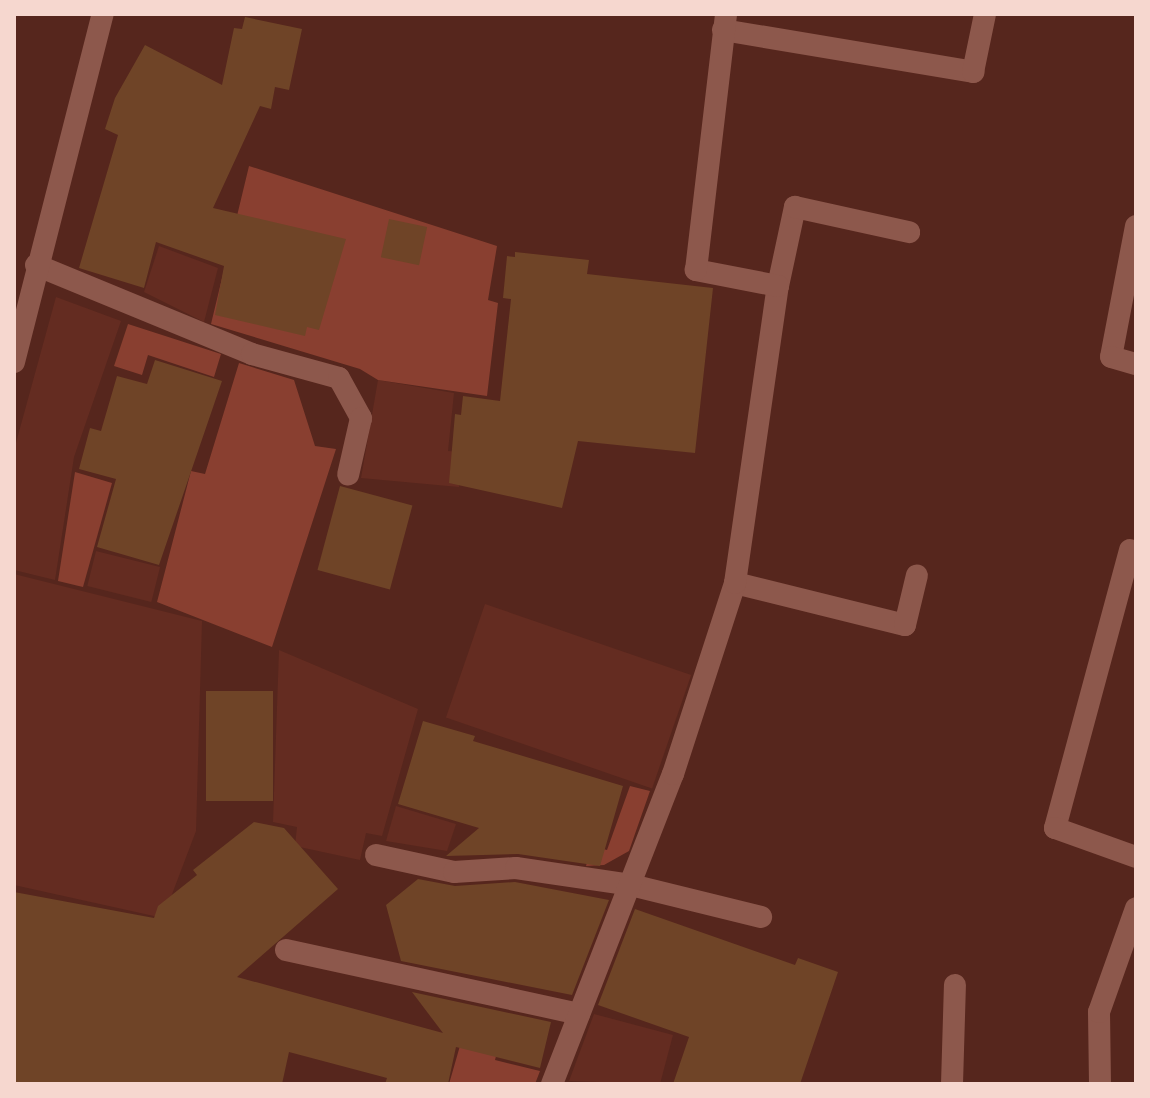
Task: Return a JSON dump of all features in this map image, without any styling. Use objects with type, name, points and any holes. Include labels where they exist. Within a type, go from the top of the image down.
[{"type":"street","points":[[14,362],[36,265],[103,14]]},
{"type":"street","points":[[778,286],[696,270],[725,22],[973,72],[985,14]]},
{"type":"street","points":[[552,1084],[631,885],[735,583],[778,286],[795,207],[909,232]]},
{"type":"street","points":[[1136,226],[1111,357],[1136,364]]},
{"type":"street","points":[[36,265],[252,354],[339,378],[361,418],[348,475]]},
{"type":"street","points":[[1130,550],[1055,828],[1136,857]]},
{"type":"street","points":[[735,583],[905,625],[917,575]]},
{"type":"street","points":[[376,855],[454,872],[516,868],[631,885],[761,917]]},
{"type":"street","points":[[1100,1084],[1099,1012],[1136,908]]},
{"type":"street","points":[[286,950],[579,1014]]},
{"type":"street","points":[[952,1084],[955,985]]},
{"type":"shaded area","points":[[249,166],[497,246],[488,300],[498,303],[487,396],[378,380],[360,369],[211,324]]},
{"type":"shaded area","points":[[159,246],[218,268],[204,322],[144,292]]},
{"type":"shaded area","points":[[56,297],[121,321],[74,457],[55,580],[14,570],[14,450]]},
{"type":"shaded area","points":[[128,324],[221,354],[214,377],[148,355],[142,375],[114,366]]},
{"type":"shaded area","points":[[239,363],[294,380],[315,446],[336,449],[272,647],[157,602],[191,471],[205,474]]},
{"type":"shaded area","points":[[378,380],[454,393],[448,451],[462,452],[459,487],[361,478]]},
{"type":"shaded area","points":[[75,472],[112,483],[83,587],[58,581]]},
{"type":"shaded area","points":[[96,551],[160,567],[151,602],[87,586]]},
{"type":"shaded area","points":[[14,574],[202,621],[196,831],[163,918],[14,885]]},
{"type":"shaded area","points":[[485,604],[691,675],[652,788],[446,717]]},
{"type":"shaded area","points":[[279,650],[418,709],[382,836],[366,833],[360,860],[295,846],[297,827],[273,822]]},
{"type":"shaded area","points":[[630,786],[650,791],[629,851],[604,865],[586,866],[592,846],[607,850]]},
{"type":"shaded area","points":[[396,806],[456,824],[447,851],[386,841]]},
{"type":"shaded area","points":[[470,1011],[506,1018],[495,1060],[540,1071],[535,1084],[449,1084]]},
{"type":"shaded area","points":[[594,1014],[673,1035],[660,1084],[569,1081]]},
{"type":"building","points":[[245,17],[302,29],[289,90],[275,87],[271,109],[260,106],[213,208],[346,239],[319,330],[307,327],[305,336],[215,315],[224,266],[156,242],[144,288],[79,268],[118,135],[105,129],[115,98],[145,45],[222,85],[234,28],[242,29]]},
{"type":"building","points":[[389,219],[427,227],[419,265],[381,257]]},
{"type":"building","points":[[515,252],[589,260],[587,274],[713,288],[695,453],[578,441],[562,508],[449,483],[455,414],[461,415],[463,396],[500,401],[511,299],[503,298],[507,256],[515,257]]},
{"type":"building","points":[[155,360],[222,381],[159,565],[97,547],[116,479],[79,469],[90,428],[101,431],[117,376],[147,384]]},
{"type":"building","points":[[340,486],[412,505],[390,589],[317,570]]},
{"type":"building","points":[[206,691],[273,691],[273,801],[206,801]]},
{"type":"building","points":[[423,721],[475,736],[473,741],[623,786],[600,866],[518,854],[446,856],[479,828],[398,804]]},
{"type":"building","points":[[254,822],[284,828],[338,889],[237,977],[443,1033],[412,992],[551,1022],[540,1068],[456,1047],[448,1084],[385,1084],[387,1078],[289,1052],[282,1084],[14,1084],[14,892],[154,918],[158,906],[197,875],[193,870]]},
{"type":"building","points":[[418,879],[455,886],[515,882],[609,900],[572,995],[401,961],[386,905]]},
{"type":"building","points":[[635,909],[795,965],[798,958],[838,972],[800,1084],[673,1084],[689,1037],[598,1005]]}]
